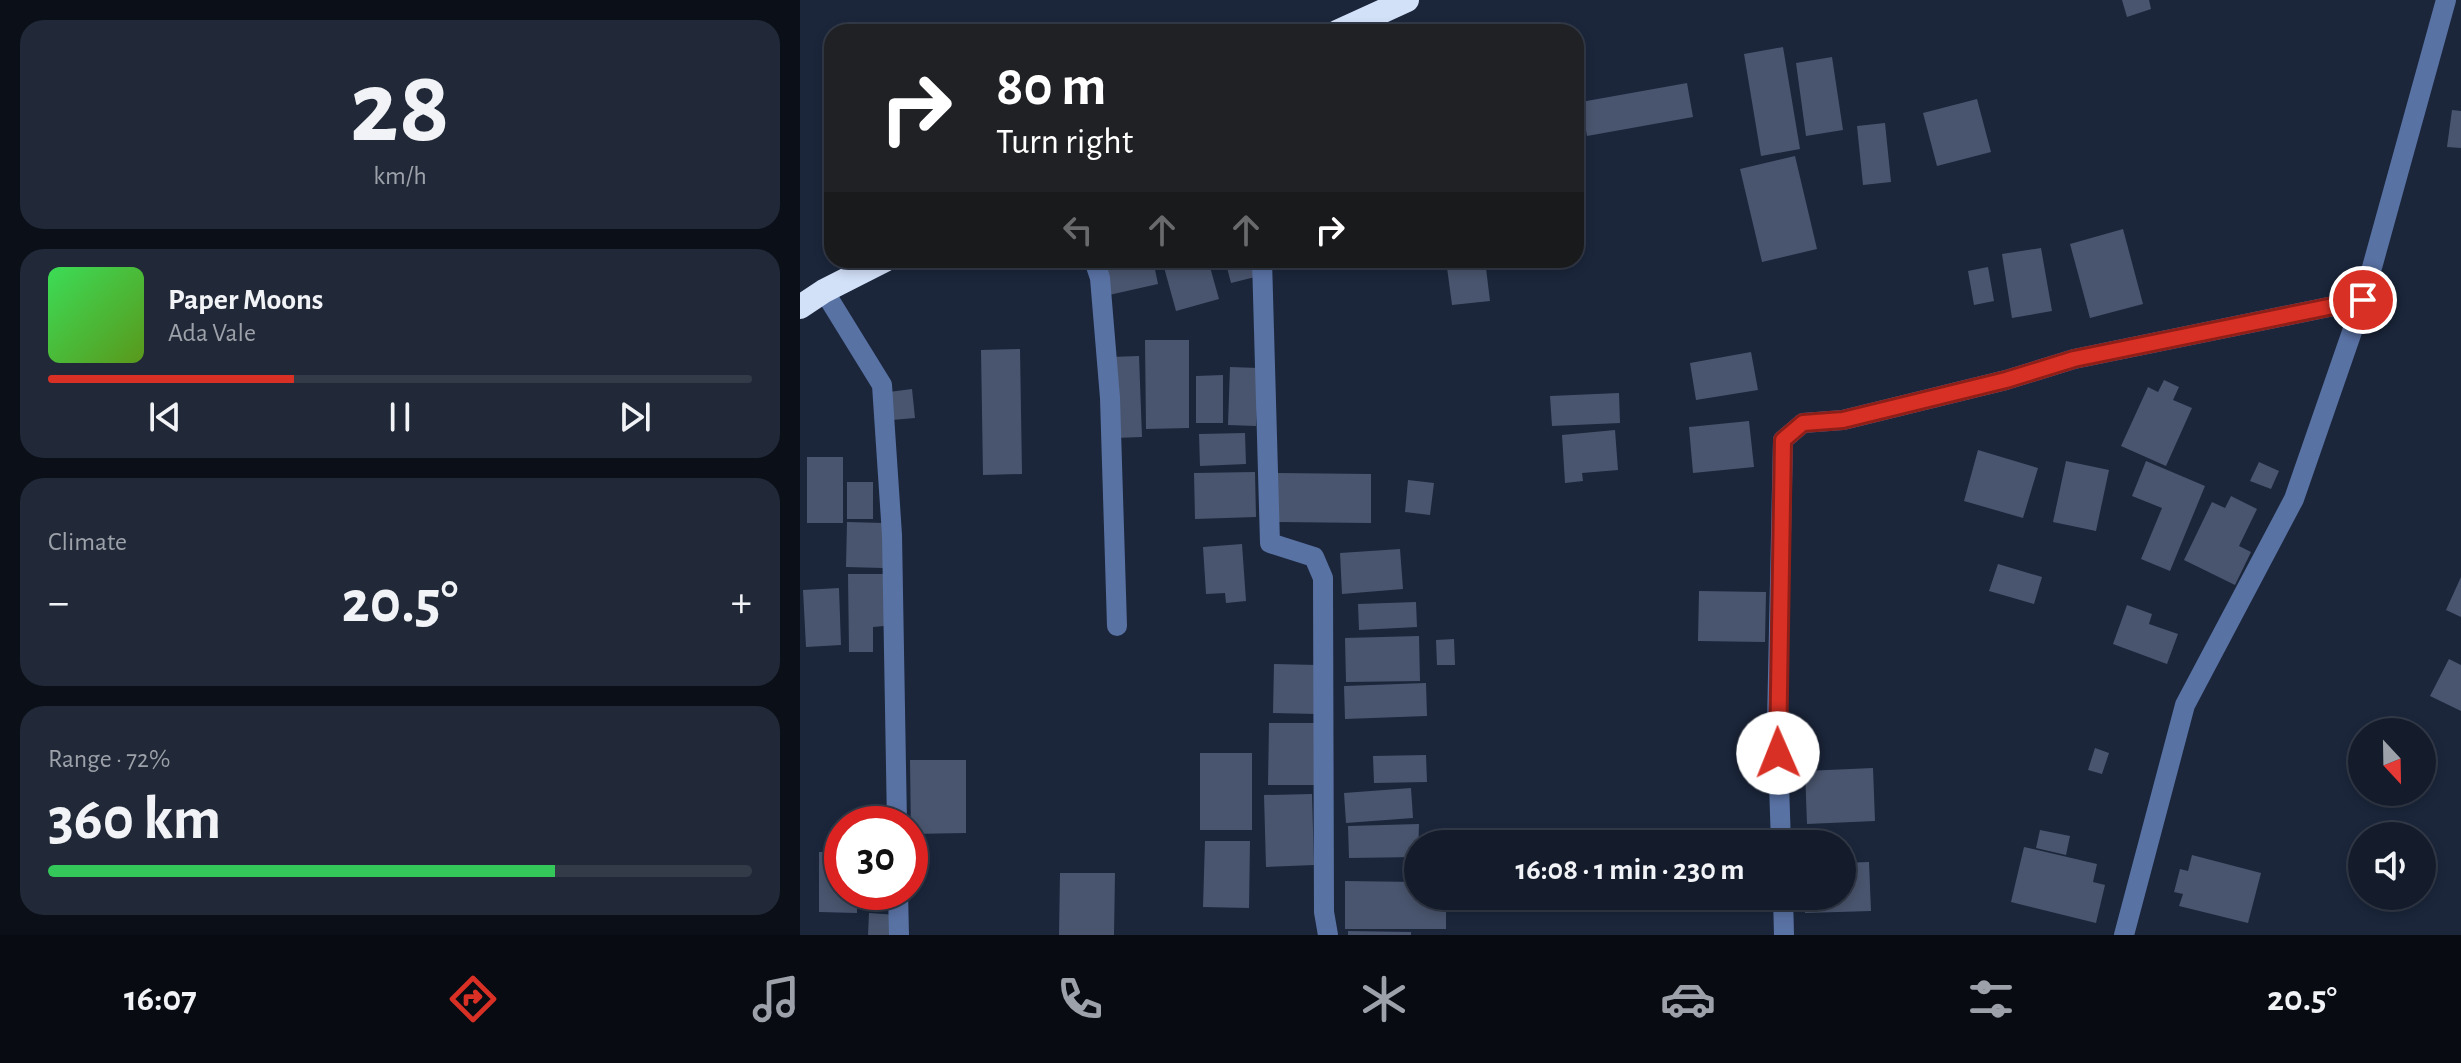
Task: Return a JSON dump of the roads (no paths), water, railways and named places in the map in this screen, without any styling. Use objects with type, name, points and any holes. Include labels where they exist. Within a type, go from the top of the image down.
[{"type":"highway","points":[[1354,24],[1407,0]]},
{"type":"highway","points":[[800,307],[869,268]]},
{"type":"street","points":[[2124,935],[2185,705],[2294,499],[2363,300],[2446,0]]},
{"type":"street","points":[[1097,268],[1110,398],[1117,626]]},
{"type":"street","points":[[1262,268],[1270,543],[1314,557],[1323,578],[1324,912],[1328,935]]},
{"type":"street","points":[[824,291],[882,385],[892,535],[897,806]]},
{"type":"street","points":[[1781,830],[1777,723],[1783,440],[1803,423],[1843,420],[2006,380],[2074,359],[2363,300]]},
{"type":"street","points":[[898,910],[899,935]]},
{"type":"street","points":[[1783,910],[1784,935]]}]
